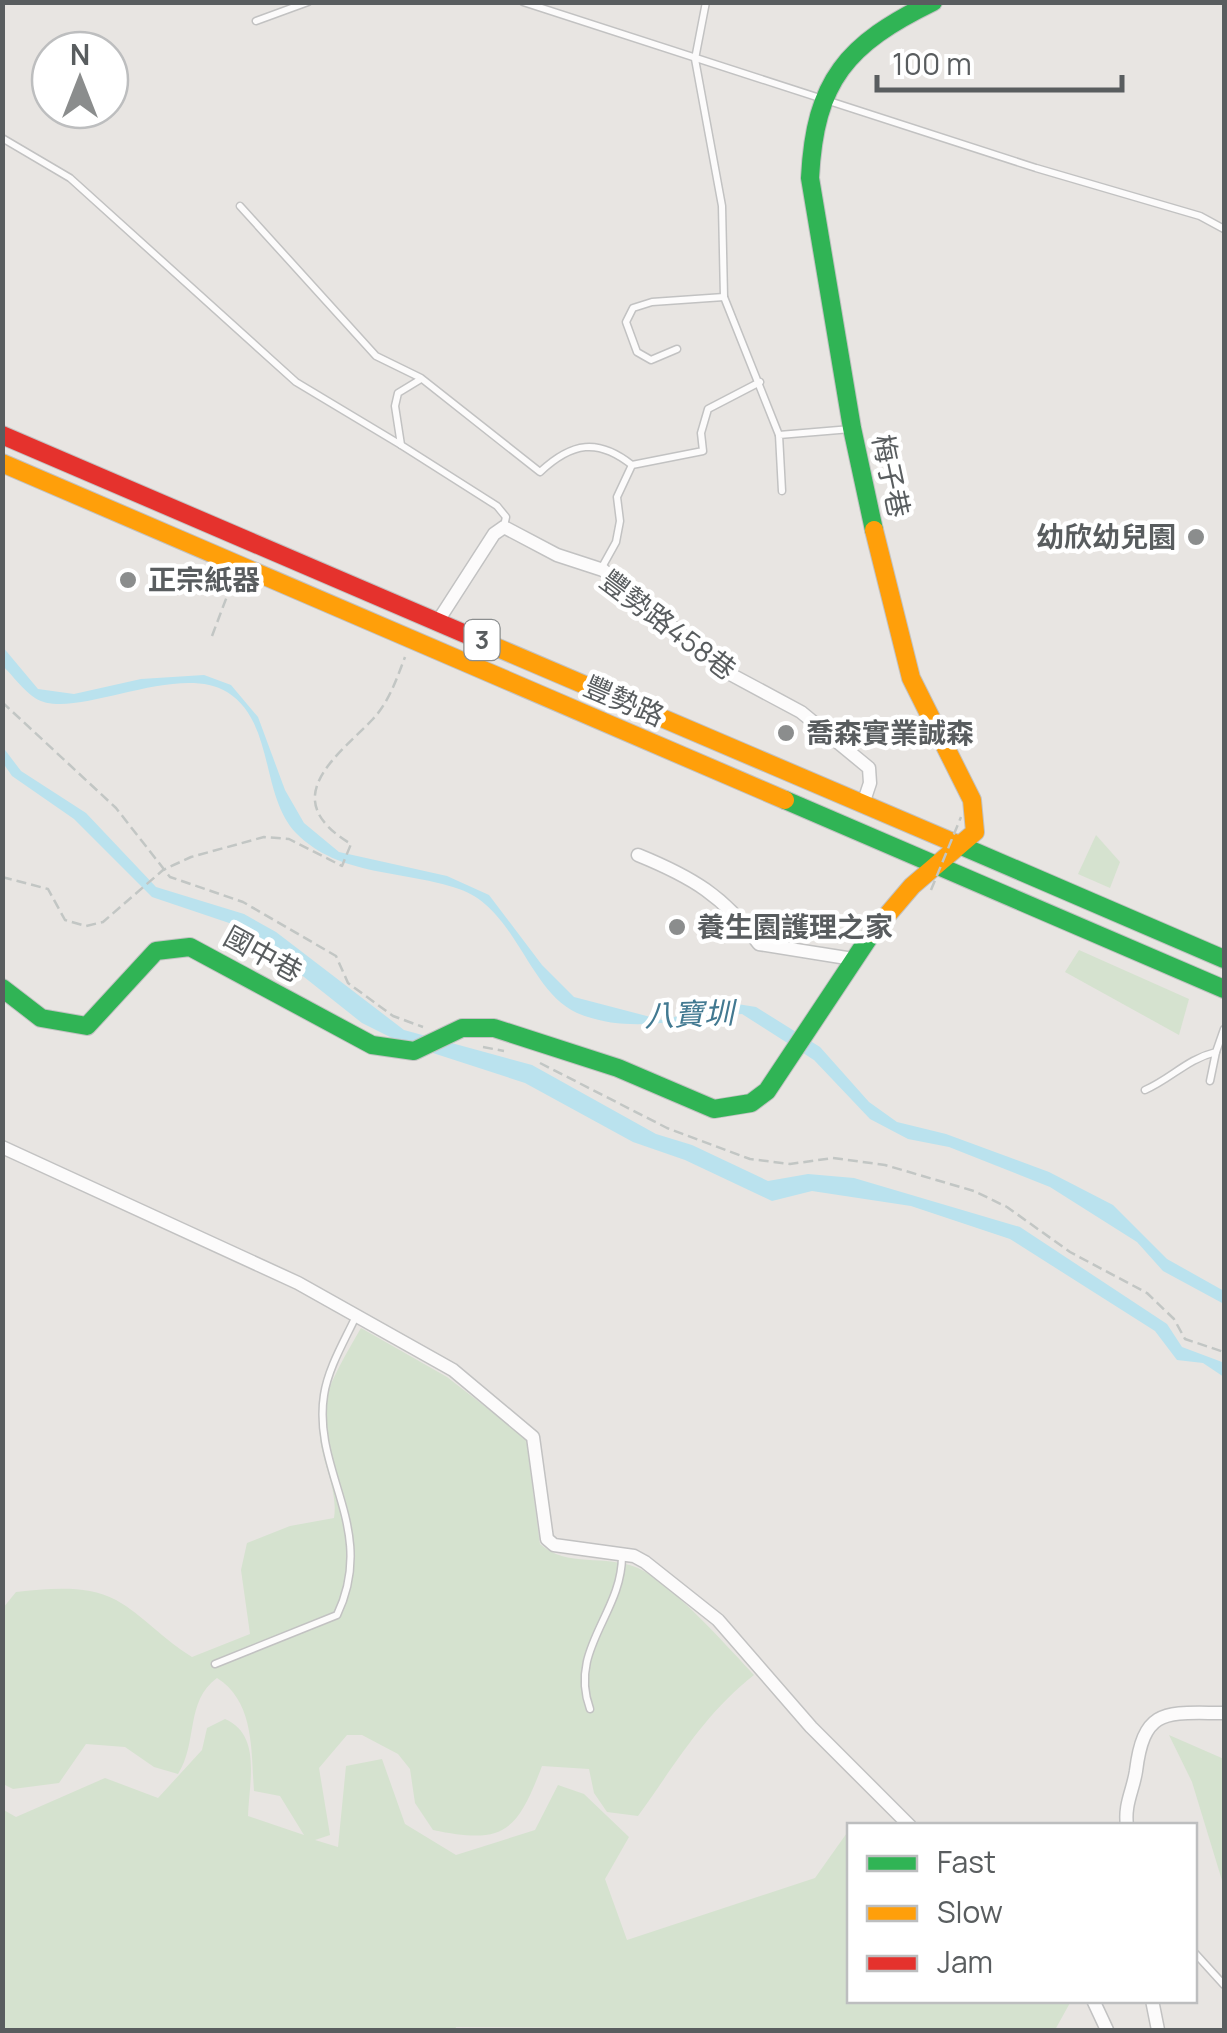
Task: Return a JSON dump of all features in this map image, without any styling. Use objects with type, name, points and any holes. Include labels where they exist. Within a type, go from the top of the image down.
[{"type":"main road","name":"梅子巷","points":[[933,2],[850,53],[831,74],[810,144],[810,178],[852,428],[895,626],[911,678],[972,800],[975,832],[960,846]]},
{"type":"main road","name":"豐勢路","points":[[2,435],[1224,959]]},
{"type":"main road","name":"豐勢路","points":[[2,463],[1224,989]]},
{"type":"main road","points":[[853,959],[879,923],[960,846]]},
{"type":"main road","name":"國中巷","points":[[2,988],[44,1021],[66,1027],[87,1026],[156,951],[190,947],[372,1045],[414,1051],[462,1028],[494,1028],[618,1068],[714,1108],[751,1103],[767,1091],[853,959]]},
{"type":"street","points":[[438,622],[494,534],[504,528]]},
{"type":"street","name":"豐勢路458巷","points":[[504,528],[557,555],[600,570],[732,675],[801,712],[868,763],[870,783],[863,804]]},
{"type":"street","points":[[638,855],[686,874],[733,908],[759,944],[853,959]]},
{"type":"street","points":[[2,1147],[298,1283],[453,1370],[533,1437],[547,1540],[554,1545],[645,1562],[718,1620],[811,1727],[907,1823]]},
{"type":"street","points":[[1127,1823],[1124,1806],[1136,1772],[1136,1755],[1149,1723],[1162,1714],[1224,1714]]},
{"type":"street","points":[[1094,2003],[1107,2030]]},
{"type":"street","points":[[1153,2003],[1158,2030]]},
{"type":"lane","points":[[256,21],[308,2]]},
{"type":"lane","points":[[523,2],[1200,216],[1224,229]]},
{"type":"lane","points":[[706,2],[695,58],[722,206],[724,296],[780,435],[782,490]]},
{"type":"lane","points":[[2,138],[70,178],[296,382],[497,506],[506,517],[504,528]]},
{"type":"lane","points":[[240,206],[376,356],[422,378],[540,472],[568,448],[583,444],[616,452],[632,464],[703,451],[701,433],[708,409],[760,382]]},
{"type":"lane","points":[[677,349],[651,360],[637,352],[626,322],[633,308],[652,302],[724,296]]},
{"type":"lane","points":[[400,445],[398,393],[422,378]]},
{"type":"lane","points":[[780,435],[852,428]]},
{"type":"lane","points":[[600,570],[616,542],[620,521],[617,497],[632,464]]},
{"type":"lane","points":[[1210,1081],[1224,1029]]},
{"type":"lane","points":[[1144,1090],[1170,1079],[1190,1059],[1216,1052]]},
{"type":"lane","points":[[215,1664],[337,1614],[347,1594],[351,1530],[326,1439],[324,1396],[356,1316]]},
{"type":"lane","points":[[590,1709],[581,1683],[601,1620],[619,1592],[622,1555]]},
{"type":"lane","points":[[1197,1955],[1224,1985]]},
{"type":"path","points":[[212,636],[233,582]]},
{"type":"path","points":[[2,877],[48,889],[64,920],[86,926],[103,922],[163,870],[191,857],[264,837],[289,839],[342,866],[351,844],[324,821],[315,800],[317,778],[344,744],[375,717],[412,642]]},
{"type":"path","points":[[931,890],[961,817]]},
{"type":"green space","points":[[1096,835],[1120,862],[1110,888],[1078,874]]},
{"type":"green space","points":[[1079,950],[1189,999],[1179,1035],[1065,972]]},
{"type":"green space","points":[[361,1328],[447,1377],[526,1438],[540,1544],[562,1556],[626,1564],[652,1576],[699,1617],[754,1675],[705,1724],[638,1816],[607,1812],[594,1793],[589,1769],[542,1766],[524,1806],[505,1828],[476,1836],[433,1830],[415,1803],[410,1769],[398,1754],[362,1735],[347,1735],[319,1768],[330,1835],[315,1840],[338,1847],[346,1766],[382,1759],[405,1824],[456,1855],[535,1830],[558,1785],[584,1794],[629,1837],[605,1879],[627,1940],[815,1878],[847,1833],[847,2003],[1070,2003],[1055,2030],[3,2030],[2,1809],[16,1817],[105,1778],[158,1798],[202,1750],[207,1728],[225,1719],[237,1726],[249,1748],[248,1816],[304,1835],[280,1796],[254,1791],[251,1744],[245,1714],[229,1688],[217,1678],[200,1698],[178,1774],[154,1767],[125,1747],[86,1744],[59,1783],[13,1789],[3,1784],[3,1608],[16,1592],[67,1589],[104,1595],[126,1606],[192,1657],[250,1634],[241,1570],[247,1543],[290,1526],[334,1518],[334,1494],[320,1424],[342,1362]]},
{"type":"green space","points":[[1169,1735],[1224,1759],[1224,1887],[1192,1782]]},
{"type":"water","name":"八寶圳","points":[[2,646],[38,689],[74,694],[141,679],[204,675],[231,685],[258,717],[285,790],[304,823],[339,852],[447,876],[489,895],[542,965],[574,997],[662,1020],[731,1003],[756,1007],[820,1047],[869,1102],[897,1122],[946,1134],[1049,1172],[1113,1205],[1167,1259],[1224,1291],[1224,1304],[1163,1271],[1137,1242],[1050,1187],[949,1147],[908,1139],[870,1119],[814,1060],[742,1014],[639,1024],[598,1020],[577,1013],[546,987],[495,913],[478,899],[438,883],[332,858],[296,833],[277,799],[253,721],[227,692],[205,684],[180,683],[52,704],[31,695],[3,666]]},
{"type":"water","name":"八寶圳","points":[[2,746],[21,771],[86,813],[156,887],[244,914],[276,932],[404,1030],[532,1065],[656,1134],[692,1145],[768,1181],[808,1174],[854,1178],[1020,1227],[1167,1324],[1182,1347],[1222,1362],[1224,1377],[1203,1363],[1177,1360],[1155,1331],[1010,1239],[911,1206],[812,1191],[772,1201],[685,1160],[633,1142],[525,1083],[402,1043],[362,1023],[241,927],[152,897],[74,819],[12,776],[3,763]]},
{"type":"traffic: fast","points":[[874,530],[852,428],[810,178],[813,144],[828,90],[841,69],[878,33],[933,2]]},
{"type":"traffic: fast","points":[[785,800],[1224,989]]},
{"type":"traffic: fast","points":[[957,844],[1224,959]]},
{"type":"traffic: fast","points":[[2,988],[41,1018],[87,1026],[156,951],[190,947],[372,1045],[414,1051],[462,1028],[494,1028],[618,1068],[714,1109],[751,1103],[767,1091],[872,933]]},
{"type":"traffic: slow","points":[[2,463],[785,800]]},
{"type":"traffic: slow","points":[[872,933],[912,886],[975,832],[972,800],[911,678],[874,530]]},
{"type":"traffic: slow","points":[[470,636],[957,844]]},
{"type":"traffic: jam","points":[[2,435],[470,636]]},
{"type":"place","name":"幼欣幼兒園","points":[[1196,537]]},
{"type":"place","name":"正宗紙器","points":[[128,580]]},
{"type":"place","name":"喬森實業誠森","points":[[786,733]]},
{"type":"place","name":"養生園護理之家","points":[[677,927]]}]
